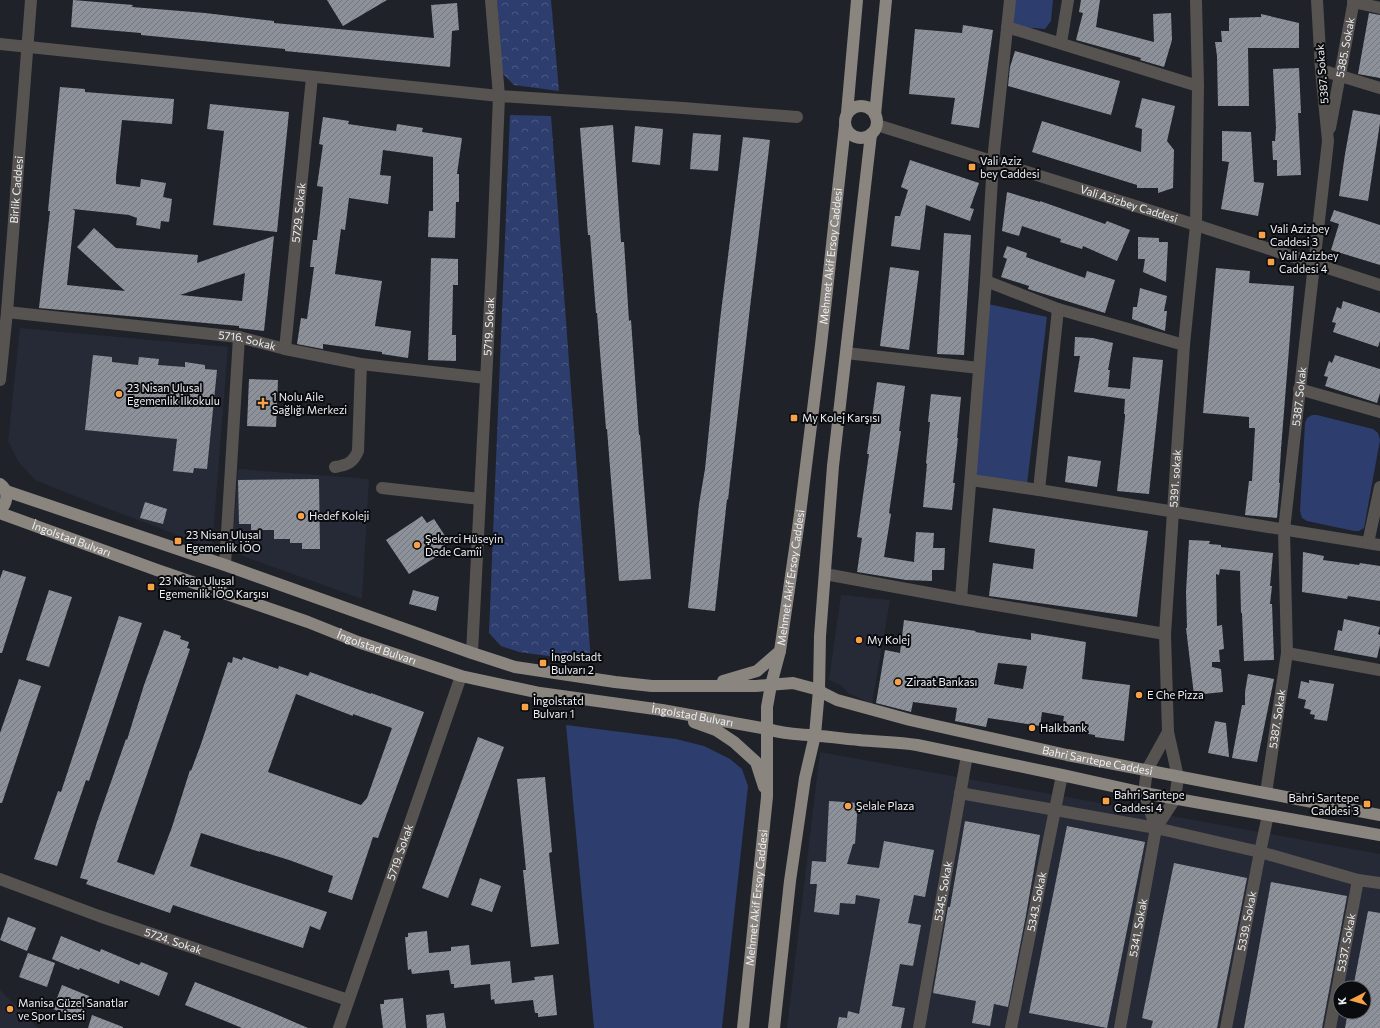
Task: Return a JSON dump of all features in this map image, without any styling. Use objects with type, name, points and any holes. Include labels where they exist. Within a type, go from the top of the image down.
[{"type":"main road","points":[[857,0],[845,126],[851,135],[856,137],[866,137],[874,125]]},
{"type":"main road","points":[[774,1028],[790,880],[805,778],[815,735],[819,690],[820,636],[833,466],[874,125],[886,0]]},
{"type":"main road","points":[[847,112],[860,105],[869,108],[874,125]]},
{"type":"main road","name":"Mehmet Akif Ersoy Caddesi","points":[[743,1028],[767,797],[767,707],[780,651],[800,514],[821,345],[845,126]]},
{"type":"main road","points":[[0,512],[5,504],[3,488],[472,653],[516,667],[652,686],[771,685],[793,683],[819,690]]},
{"type":"main road","name":"İngolstad Bulvarı","points":[[0,512],[157,570],[308,622],[358,642],[461,676],[552,695],[662,710],[768,729]]},
{"type":"main road","points":[[702,685],[732,679],[757,671],[780,651]]},
{"type":"main road","name":"Bahri Sarıtepe Caddesi","points":[[819,690],[837,700],[910,720],[1068,755],[1380,815]]},
{"type":"main road","points":[[662,710],[716,730],[734,742],[756,762],[767,797]]},
{"type":"main road","points":[[768,729],[782,734],[797,736],[815,735]]},
{"type":"main road","name":"Bahri Sarıtepe Caddesi","points":[[815,735],[917,745],[1062,774],[1144,793],[1380,835]]},
{"type":"street","name":"Birlik Caddesi","points":[[0,380],[7,312],[31,0]]},
{"type":"street","name":"5719. Sokak","points":[[472,653],[493,245],[499,96],[491,0]]},
{"type":"street","points":[[961,599],[986,281],[993,161],[1010,0]]},
{"type":"street","points":[[1061,43],[1068,0]]},
{"type":"street","name":"5391. sokak","points":[[1178,777],[1168,732],[1165,634],[1184,345],[1196,225],[1198,86],[1196,0]]},
{"type":"street","name":"5387. Sokak","points":[[1266,793],[1286,653],[1284,530],[1328,141],[1316,0]]},
{"type":"street","points":[[1353,1],[1380,8]]},
{"type":"street","name":"5385. Sokak","points":[[1328,141],[1353,1]]},
{"type":"street","points":[[1007,27],[1198,86]]},
{"type":"street","points":[[0,44],[499,96],[797,117]]},
{"type":"street","points":[[1321,70],[1380,88]]},
{"type":"street","name":"5729. Sokak","points":[[285,349],[312,77]]},
{"type":"street","name":"Vali Azizbey Caddesi","points":[[874,125],[1196,225],[1380,285]]},
{"type":"street","points":[[986,281],[1058,309],[1184,345]]},
{"type":"street","points":[[1039,490],[1058,309]]},
{"type":"street","name":"5716. Sokak","points":[[7,312],[238,337],[285,349],[361,364],[486,378]]},
{"type":"street","points":[[225,565],[238,337]]},
{"type":"street","points":[[846,352],[979,368]]},
{"type":"street","points":[[335,467],[347,465],[355,459],[358,451],[361,364]]},
{"type":"street","points":[[1299,389],[1380,412]]},
{"type":"street","points":[[971,480],[1380,545]]},
{"type":"street","points":[[1368,543],[1380,487]]},
{"type":"street","points":[[382,488],[480,499]]},
{"type":"street","points":[[825,574],[1165,634]]},
{"type":"street","points":[[1286,653],[1380,670]]},
{"type":"street","name":"5719. Sokak","points":[[339,1028],[461,676]]},
{"type":"street","points":[[1156,828],[1144,793],[1148,770],[1168,732]]},
{"type":"street","name":"5345. Sokak","points":[[919,1028],[967,755]]},
{"type":"street","name":"5343. Sokak","points":[[1010,1028],[1062,774]]},
{"type":"street","points":[[1156,828],[1175,799],[1178,777]]},
{"type":"street","points":[[960,793],[1156,828],[1260,852],[1358,880],[1380,883]]},
{"type":"street","name":"5339. Sokak","points":[[1226,1028],[1268,815]]},
{"type":"street","name":"5341. Sokak","points":[[1120,1028],[1156,828]]},
{"type":"street","name":"5724. Sokak","points":[[0,878],[99,916],[348,1000]]},
{"type":"street","name":"5337. Sokak","points":[[1330,1028],[1358,880]]},
{"type":"shaded area","name":"23 Nisan Ulusal Egemenlik İlkokulu","points":[[20,328],[228,347],[212,548],[35,480],[18,461],[8,441]]},
{"type":"shaded area","name":"Hedef Koleji","points":[[238,469],[369,479],[362,599],[232,552]]},
{"type":"shaded area","name":"My Kolej","points":[[841,595],[890,600],[872,704],[848,693],[842,686],[829,680]]},
{"type":"shaded area","points":[[820,752],[1380,854],[1380,1028],[787,1028]]},
{"type":"shaded area","name":"Manisa Güzel Sanatlar ve Spor Lisesi","points":[[0,990],[38,1028],[0,1028]]},
{"type":"green space","points":[[497,0],[551,0],[559,91],[514,85],[502,73]]},
{"type":"green space","points":[[1015,0],[1053,0],[1051,21],[1045,29],[1021,27],[1014,23],[1013,16]]},
{"type":"green space","points":[[510,115],[551,116],[591,662],[519,652],[501,646],[489,633]]},
{"type":"green space","points":[[988,304],[1047,317],[1027,484],[976,479]]},
{"type":"green space","points":[[1312,415],[1373,429],[1378,433],[1380,440],[1364,528],[1359,531],[1307,521],[1302,518],[1300,511],[1305,423],[1307,418]]},
{"type":"green space","points":[[566,725],[676,739],[704,746],[730,759],[742,769],[748,786],[722,1028],[594,1028]]},
{"type":"building","points":[[73,0],[205,13],[274,21],[274,23],[434,38],[431,5],[457,3],[459,30],[452,31],[450,67],[285,51],[285,49],[71,27]]},
{"type":"building","points":[[327,0],[387,0],[343,26]]},
{"type":"building","points":[[1081,0],[1100,0],[1096,27],[1154,42],[1153,14],[1171,13],[1172,40],[1164,67],[1140,60],[1141,58],[1076,40],[1083,13],[1079,12]]},
{"type":"building","points":[[1369,13],[1380,15],[1380,78],[1358,74]]},
{"type":"building","points":[[1261,14],[1299,23],[1299,48],[1248,48],[1249,106],[1218,106],[1217,56],[1215,42],[1222,42],[1221,31],[1229,31],[1229,18],[1261,17]]},
{"type":"building","points":[[963,25],[993,30],[979,128],[951,124],[955,98],[909,94],[915,29],[962,33]]},
{"type":"building","points":[[1015,51],[1120,81],[1111,115],[1008,86],[1010,67]]},
{"type":"building","points":[[1299,68],[1301,113],[1298,113],[1301,175],[1277,176],[1277,160],[1273,160],[1272,141],[1275,141],[1276,128],[1273,69]]},
{"type":"building","points":[[60,87],[85,89],[85,92],[174,99],[172,124],[122,120],[116,177],[116,184],[140,187],[141,179],[166,183],[163,197],[172,199],[169,222],[161,221],[160,229],[136,225],[137,218],[129,215],[73,209],[75,211],[67,285],[125,291],[77,247],[94,228],[116,248],[198,255],[197,263],[274,236],[264,331],[239,328],[239,326],[39,308],[50,211],[48,211]],"holes":[[[245,273],[242,301],[180,295]]]},
{"type":"building","points":[[1142,98],[1175,106],[1167,141],[1174,150],[1173,188],[1158,193],[1158,188],[1137,188],[1137,185],[1032,152],[1042,121],[1141,152],[1142,129],[1135,127]]},
{"type":"building","points":[[210,104],[289,112],[277,232],[213,225],[224,131],[207,129]]},
{"type":"building","points":[[1353,110],[1380,115],[1368,201],[1339,196]]},
{"type":"building","points":[[323,117],[349,121],[348,124],[396,131],[397,124],[423,128],[422,132],[462,138],[457,174],[459,174],[459,202],[456,202],[455,238],[428,237],[429,211],[433,211],[433,157],[383,150],[380,175],[391,176],[388,204],[349,198],[345,230],[341,229],[335,274],[382,281],[375,326],[411,331],[408,358],[382,354],[382,352],[323,344],[323,349],[297,344],[301,318],[307,319],[314,267],[310,267],[313,240],[317,240],[323,187],[317,186],[323,145],[319,144]]},
{"type":"building","points":[[613,125],[621,242],[624,242],[629,321],[631,320],[651,579],[619,581],[597,313],[590,235],[588,235],[580,128]]},
{"type":"building","points":[[635,126],[663,129],[660,165],[632,162]]},
{"type":"building","points":[[1222,131],[1251,132],[1254,182],[1264,183],[1258,216],[1221,209],[1229,162],[1222,161]]},
{"type":"building","points":[[693,133],[721,135],[718,171],[690,169]]},
{"type":"building","points":[[743,137],[770,140],[715,611],[688,608],[699,504],[705,469],[720,320]]},
{"type":"building","points":[[910,160],[979,183],[970,208],[974,209],[970,221],[926,205],[920,250],[891,246],[895,216],[900,216],[908,190],[901,187]]},
{"type":"building","points":[[1007,192],[1040,201],[1105,224],[1107,221],[1130,230],[1117,261],[1083,246],[1082,249],[1060,242],[1061,239],[1022,226],[1019,236],[1002,231]]},
{"type":"building","points":[[1334,210],[1380,225],[1380,265],[1331,250],[1339,224],[1330,221]]},
{"type":"building","points":[[944,233],[971,235],[964,355],[937,354]]},
{"type":"building","points":[[1138,237],[1159,238],[1159,242],[1168,242],[1166,282],[1143,272],[1145,259],[1138,259]]},
{"type":"building","points":[[1007,246],[1027,253],[1026,257],[1085,278],[1087,271],[1115,280],[1105,313],[1028,289],[1029,286],[1001,277],[1007,259],[1003,257]]},
{"type":"building","points":[[431,258],[458,259],[458,285],[453,285],[452,335],[456,335],[456,361],[428,360]]},
{"type":"building","points":[[890,267],[919,271],[909,350],[880,346]]},
{"type":"building","points":[[1216,268],[1250,271],[1249,283],[1294,286],[1277,518],[1245,515],[1249,481],[1252,481],[1255,428],[1249,428],[1249,417],[1203,413]]},
{"type":"building","points":[[1140,288],[1167,296],[1164,311],[1167,311],[1165,331],[1132,319],[1133,307],[1137,307]]},
{"type":"building","points":[[1343,301],[1380,313],[1380,341],[1378,347],[1333,332],[1336,323],[1332,322],[1337,307],[1341,309]]},
{"type":"building","points":[[1075,337],[1093,338],[1113,343],[1108,370],[1110,370],[1108,387],[1130,389],[1133,357],[1163,360],[1149,494],[1117,491],[1125,417],[1125,399],[1074,392],[1080,356],[1074,356]]},
{"type":"building","points":[[93,355],[112,357],[112,362],[138,365],[139,357],[159,359],[158,365],[185,367],[185,362],[205,365],[205,369],[217,370],[207,469],[194,468],[193,473],[173,471],[177,439],[85,430]]},
{"type":"building","points":[[1335,355],[1380,369],[1380,393],[1377,403],[1325,386],[1328,377],[1324,376],[1329,361],[1332,363]]},
{"type":"building","name":"1 Nolu Aile Sağlığı Merkezi","points":[[249,379],[278,380],[276,427],[247,426]]},
{"type":"building","points":[[877,382],[905,386],[899,431],[901,431],[889,513],[891,514],[884,557],[914,562],[916,532],[934,533],[933,548],[945,548],[944,570],[932,570],[932,581],[906,580],[857,572],[862,538],[857,537],[869,454],[867,454]]},
{"type":"building","points":[[931,394],[961,397],[952,510],[923,507]]},
{"type":"building","points":[[1068,456],[1101,461],[1097,487],[1065,482]]},
{"type":"building","points":[[319,479],[320,549],[302,549],[302,543],[290,543],[290,539],[274,539],[274,530],[251,530],[251,524],[239,524],[238,480]]},
{"type":"building","points":[[145,502],[167,509],[163,524],[140,518]]},
{"type":"building","points":[[993,508],[1148,531],[1137,617],[989,596],[993,563],[1033,569],[1035,549],[989,542]]},
{"type":"building","name":"Şekerci Hüseyin Dede Camîi","points":[[422,516],[427,523],[434,519],[449,542],[441,547],[444,552],[409,574],[386,540]]},
{"type":"building","points":[[1189,540],[1210,541],[1209,544],[1221,545],[1221,547],[1273,553],[1270,604],[1272,604],[1274,660],[1244,661],[1240,571],[1220,569],[1219,575],[1216,574],[1217,626],[1222,625],[1224,649],[1219,650],[1220,662],[1212,662],[1212,667],[1221,669],[1223,692],[1194,695],[1186,628],[1186,592]]},
{"type":"building","points":[[1303,552],[1324,556],[1323,560],[1359,565],[1360,563],[1380,566],[1380,601],[1348,596],[1347,599],[1302,592]]},
{"type":"building","points":[[3,570],[26,577],[2,653],[0,653],[0,579]]},
{"type":"building","points":[[49,590],[72,597],[49,667],[26,660]]},
{"type":"building","points":[[413,590],[439,597],[436,611],[409,604]]},
{"type":"building","points":[[119,616],[142,623],[89,781],[86,780],[57,866],[34,859],[58,791],[61,792]]},
{"type":"building","points":[[1344,619],[1380,627],[1378,634],[1380,635],[1380,645],[1377,658],[1334,650],[1338,630],[1342,631]]},
{"type":"building","points":[[904,620],[1031,640],[1031,633],[1086,642],[1082,679],[1130,685],[1124,741],[1062,730],[1064,716],[1042,712],[1040,726],[988,718],[986,727],[955,721],[957,708],[913,702],[911,712],[876,703],[885,650],[900,653]],"holes":[[[998,663],[1027,666],[1023,689],[994,684]]]},
{"type":"building","points":[[164,630],[181,636],[180,639],[189,642],[187,648],[190,649],[117,862],[154,875],[172,827],[190,770],[191,771],[201,744],[228,662],[232,663],[233,657],[242,660],[243,657],[278,669],[279,666],[308,676],[310,672],[424,712],[378,838],[373,837],[352,900],[328,892],[333,876],[289,860],[201,833],[190,866],[327,912],[320,930],[310,926],[303,948],[173,905],[170,913],[86,884],[88,880],[80,878],[97,822],[126,739],[127,740],[144,685]],"holes":[[[296,694],[353,716],[353,714],[392,728],[367,798],[361,805],[268,772]]]},
{"type":"building","points":[[1248,674],[1274,679],[1257,762],[1232,758],[1242,705],[1245,705],[1245,692]]},
{"type":"building","points":[[19,679],[41,686],[2,803],[0,803],[0,733]]},
{"type":"building","points":[[1309,680],[1334,684],[1327,721],[1314,719],[1315,715],[1310,714],[1311,710],[1304,708],[1306,700],[1298,698],[1301,681],[1309,683]]},
{"type":"building","points":[[1215,721],[1226,723],[1229,757],[1208,753]]},
{"type":"building","points":[[478,737],[504,747],[448,898],[422,888]]},
{"type":"building","points":[[545,777],[552,852],[549,853],[559,944],[531,947],[523,870],[526,870],[517,779]]},
{"type":"building","points":[[829,801],[858,803],[855,844],[853,844],[847,864],[879,868],[884,841],[934,850],[925,897],[914,895],[908,923],[921,925],[913,966],[900,964],[892,1006],[905,1008],[901,1028],[837,1028],[839,1017],[847,1018],[848,1011],[859,1014],[880,899],[856,895],[855,904],[840,903],[839,915],[814,912],[817,884],[810,884],[812,861],[826,862]]},
{"type":"building","points":[[965,821],[1040,835],[1008,1007],[994,1004],[990,1026],[972,1023],[976,1001],[933,993]]},
{"type":"building","points":[[1067,826],[1145,842],[1107,1028],[1029,1013]]},
{"type":"building","points":[[1174,863],[1247,878],[1217,1028],[1151,1028],[1153,1021],[1142,1018]]},
{"type":"building","points":[[480,878],[501,886],[492,912],[471,905]]},
{"type":"building","points":[[1271,882],[1347,896],[1322,1028],[1244,1028]]},
{"type":"building","points":[[1368,911],[1380,913],[1380,1028],[1345,1028],[1346,1020],[1372,1020],[1372,980],[1355,980]]},
{"type":"building","points":[[8,917],[36,928],[27,951],[0,940]]},
{"type":"building","points":[[427,931],[429,953],[451,951],[451,947],[469,945],[471,965],[510,961],[512,983],[535,980],[534,977],[553,975],[557,1015],[538,1017],[538,1013],[535,1013],[533,1000],[495,1004],[494,999],[491,1000],[490,984],[454,988],[454,984],[451,984],[449,970],[412,974],[411,969],[408,970],[405,937],[408,937],[408,933]]},
{"type":"building","points":[[61,936],[100,952],[101,949],[139,965],[141,962],[168,973],[159,996],[120,980],[119,984],[80,968],[79,970],[52,959]]},
{"type":"building","points":[[28,953],[55,963],[47,987],[19,977]]},
{"type":"building","points":[[195,982],[308,1028],[242,1028],[185,1005]]},
{"type":"building","points":[[62,985],[89,996],[81,1019],[53,1009]]},
{"type":"building","points":[[403,998],[406,1028],[383,1028],[380,1004],[384,1004],[384,1000]]},
{"type":"building","points":[[444,1013],[446,1028],[427,1028],[426,1015]]},
{"type":"building","points":[[92,1015],[123,1027],[123,1028],[88,1028]]},
{"type":"place","name":"Vali Aziz bey Caddesi","points":[[972,167]]},
{"type":"place","name":"Vali Azizbey Caddesi 3","points":[[1262,235]]},
{"type":"place","name":"Vali Azizbey Caddesi 4","points":[[1271,262]]},
{"type":"place","name":"23 Nisan Ulusal Egemenlik İlkokulu","points":[[119,394]]},
{"type":"place","name":"1 Nolu Aile Sağlığı Merkezi","points":[[263,403]]},
{"type":"place","name":"My Kolej Karşısı","points":[[794,418]]},
{"type":"place","name":"Hedef Koleji","points":[[301,516]]},
{"type":"place","name":"23 Nisan Ulusal Egemenlik İÖO","points":[[178,541]]},
{"type":"place","name":"Şekerci Hüseyin Dede Camîi","points":[[417,545]]},
{"type":"place","name":"23 Nisan Ulusal Egemenlik İÖO Karşısı","points":[[151,587]]},
{"type":"place","name":"My Kolej","points":[[859,640]]},
{"type":"place","name":"İngolstadt Bulvarı 2","points":[[543,663]]},
{"type":"place","name":"Ziraat Bankası","points":[[898,682]]},
{"type":"place","name":"E Che Pizza","points":[[1139,695]]},
{"type":"place","name":"İngolstatd Bulvarı 1","points":[[525,707]]},
{"type":"place","name":"Halkbank","points":[[1032,728]]},
{"type":"place","name":"Bahri Sarıtepe Caddesi 4","points":[[1106,801]]},
{"type":"place","name":"Bahri Sarıtepe Caddesi 3","points":[[1367,804]]},
{"type":"place","name":"Şelale Plaza","points":[[848,806]]},
{"type":"place","name":"Manisa Güzel Sanatlar ve Spor Lisesi","points":[[10,1009]]}]
